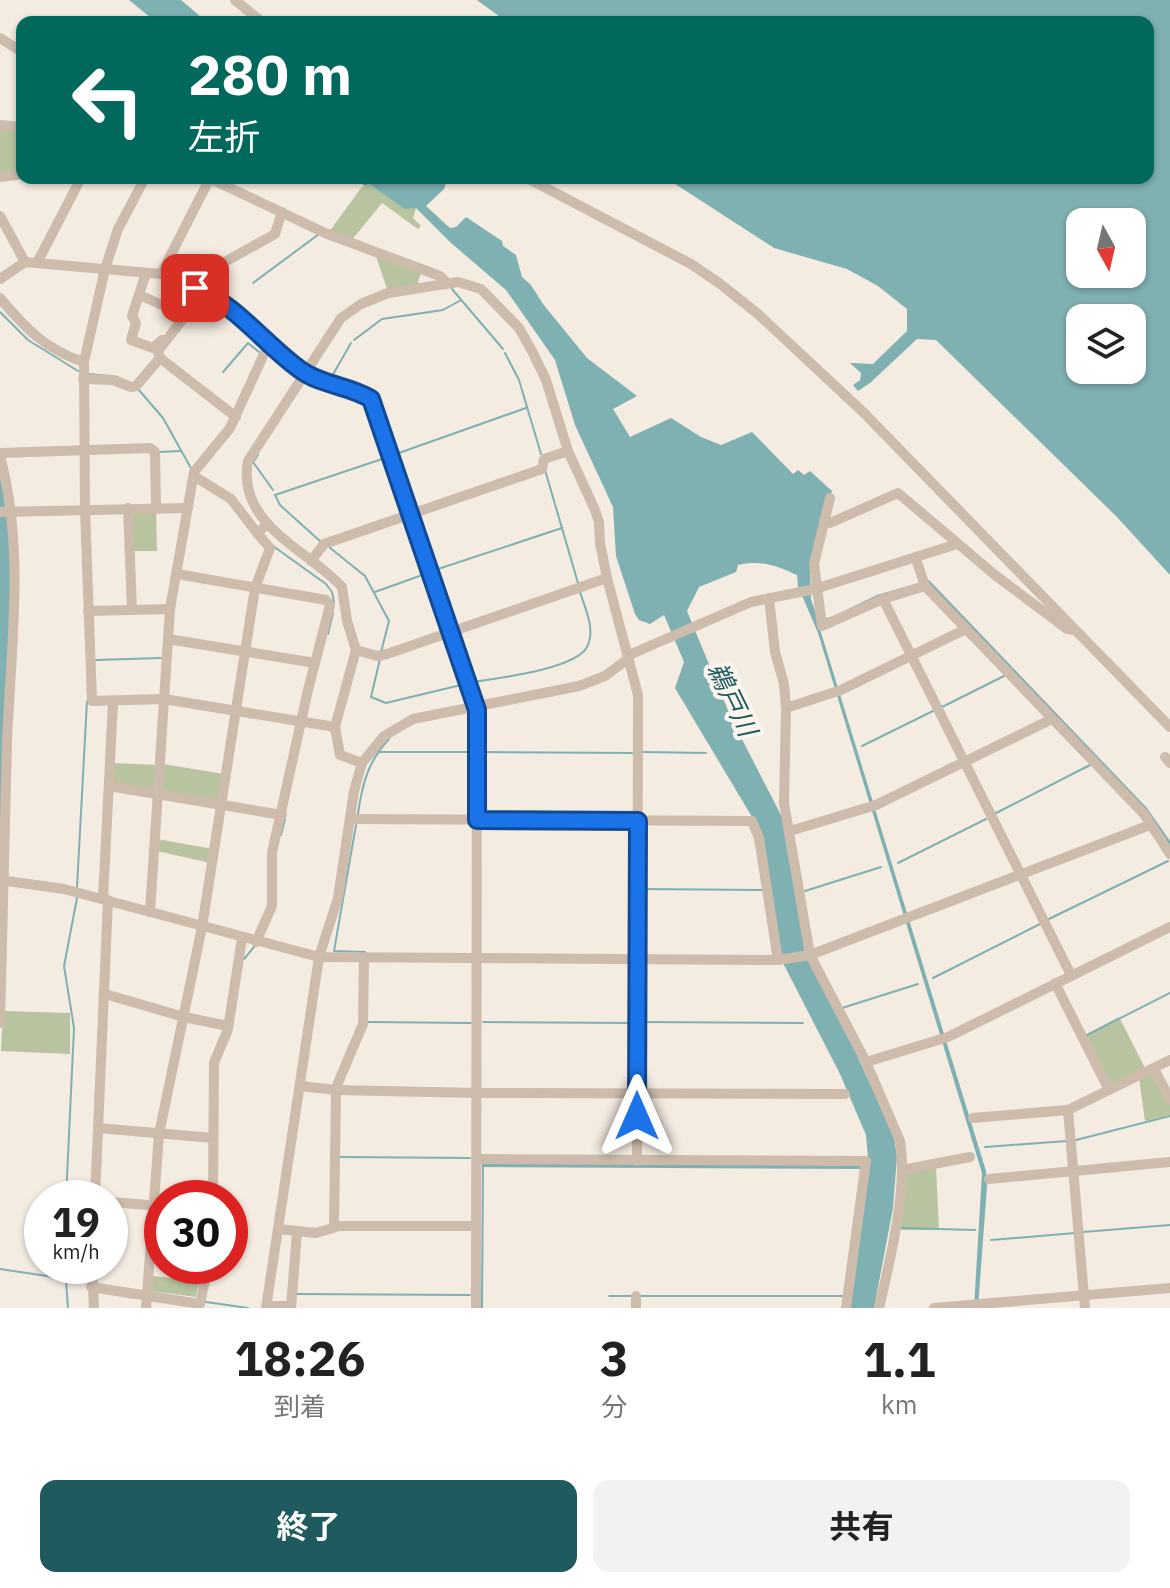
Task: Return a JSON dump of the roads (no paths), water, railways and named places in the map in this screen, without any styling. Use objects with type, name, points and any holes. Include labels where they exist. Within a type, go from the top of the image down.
[{"type":"street","points":[[235,0],[255,16]]},
{"type":"street","points":[[31,263],[77,184]]},
{"type":"street","points":[[142,184],[118,229],[105,269],[84,362],[91,697],[96,703],[164,699],[335,727]]},
{"type":"street","points":[[161,274],[206,184]]},
{"type":"street","points":[[222,184],[338,238],[440,276],[447,283]]},
{"type":"street","points":[[538,184],[691,264],[748,306],[863,412],[1170,727]]},
{"type":"street","points":[[195,288],[221,264],[275,234],[282,212]]},
{"type":"street","points":[[0,216],[31,263]]},
{"type":"street","points":[[0,279],[31,263],[161,274],[207,293],[305,373],[371,399],[476,705],[476,1308]]},
{"type":"street","points":[[146,273],[132,316],[136,323],[131,340],[153,348],[207,293]]},
{"type":"street","points":[[362,763],[340,755],[335,727],[356,650],[347,621],[342,587],[293,549],[268,524],[248,486],[248,461],[341,318],[361,304],[388,293],[458,282],[481,289],[519,328],[546,380],[568,451],[599,522],[607,578],[638,695],[637,1161]]},
{"type":"street","points":[[139,295],[184,317]]},
{"type":"street","points":[[0,298],[28,332],[42,343],[84,362]]},
{"type":"street","points":[[184,317],[158,351],[160,358],[236,417]]},
{"type":"street","points":[[150,912],[170,609],[194,472],[230,428],[264,354],[272,346]]},
{"type":"street","points":[[83,379],[113,380],[134,387],[160,358]]},
{"type":"street","points":[[0,1023],[7,742],[15,582],[0,454],[153,450],[156,508]]},
{"type":"street","points":[[311,561],[324,544],[542,469],[544,459],[568,451]]},
{"type":"street","points":[[158,1180],[159,1134],[202,927],[255,588],[270,548],[231,499],[194,476]]},
{"type":"street","points":[[824,522],[830,523],[898,493],[957,544],[1067,629],[1076,630]]},
{"type":"street","points":[[830,498],[814,564],[814,590],[821,622],[924,583]]},
{"type":"street","points":[[128,508],[132,610]]},
{"type":"street","points":[[5,511],[188,508]]},
{"type":"street","points":[[257,533],[268,524]]},
{"type":"street","points":[[297,1232],[291,1307],[266,1307],[319,957],[338,898],[357,773],[375,745],[398,726],[413,719],[594,681],[629,657],[751,602],[814,590],[957,544]]},
{"type":"street","points":[[916,559],[924,583],[1144,814],[1170,854]]},
{"type":"street","points":[[177,574],[329,602],[331,610],[315,663],[272,853],[272,906],[256,942]]},
{"type":"street","points":[[356,650],[381,656],[607,578]]},
{"type":"street","points":[[769,598],[786,708],[783,789],[810,955],[866,1062],[900,1141],[902,1170],[889,1264],[879,1308]]},
{"type":"street","points":[[883,599],[1071,975]]},
{"type":"street","points":[[88,611],[170,609]]},
{"type":"street","points":[[786,708],[838,691],[966,629]]},
{"type":"street","points":[[168,639],[315,663]]},
{"type":"street","points":[[96,1180],[105,994],[113,703]]},
{"type":"street","points":[[790,831],[872,806],[1052,719]]},
{"type":"street","points":[[109,786],[282,815]]},
{"type":"street","points":[[350,819],[752,821],[759,838],[778,960]]},
{"type":"street","points":[[3,880],[64,889],[319,957],[778,960],[810,955],[1150,825]]},
{"type":"street","points":[[866,1062],[943,1038],[1170,927]]},
{"type":"street","points":[[213,1180],[214,1063],[228,1026],[242,938]]},
{"type":"street","points":[[334,1227],[336,1090],[363,1024],[364,958]]},
{"type":"street","points":[[1055,983],[1109,1090]]},
{"type":"street","points":[[105,994],[228,1026]]},
{"type":"street","points":[[973,1118],[1068,1110],[1170,1060]]},
{"type":"street","points":[[1154,1069],[1170,1099]]},
{"type":"street","points":[[300,1086],[336,1090],[477,1093],[845,1094]]},
{"type":"street","points":[[1068,1110],[1085,1308]]},
{"type":"street","points":[[98,1128],[213,1138]]},
{"type":"street","points":[[902,1170],[970,1157]]},
{"type":"street","points":[[477,1159],[866,1161],[846,1308]]},
{"type":"street","points":[[989,1179],[1170,1162]]},
{"type":"street","points":[[278,1229],[316,1233],[334,1227],[476,1226]]},
{"type":"street","points":[[91,1284],[94,1308]]},
{"type":"street","points":[[91,1287],[147,1302],[183,1305],[200,1304],[204,1284]]},
{"type":"street","points":[[934,1308],[1170,1288]]},
{"type":"street","points":[[636,1296],[636,1308]]},
{"type":"water","points":[[129,0],[181,0],[200,16],[149,16]]},
{"type":"water","points":[[477,0],[1170,0],[1170,575],[1117,517],[936,340],[917,339],[858,391],[853,385],[860,380],[861,373],[850,363],[873,364],[907,331],[907,309],[878,286],[847,269],[774,248],[675,184],[1154,184],[1154,16],[499,16]]},
{"type":"water","points":[[369,184],[446,184],[426,206],[450,228],[456,227],[466,217],[502,241],[503,246],[516,255],[522,277],[587,358],[637,396],[613,409],[630,437],[671,418],[701,437],[721,445],[752,432],[793,474],[798,470],[804,475],[810,471],[832,491],[810,567],[811,599],[818,620],[834,616],[877,595],[929,580],[1147,808],[1170,841],[1170,847],[928,584],[819,626],[986,1171],[978,1308],[974,1308],[982,1173],[818,633],[798,586],[797,575],[768,564],[738,565],[736,572],[699,587],[687,611],[732,720],[782,817],[798,909],[844,1027],[894,1136],[897,1157],[893,1208],[874,1308],[849,1308],[869,1169],[866,1135],[840,1074],[783,963],[758,827],[675,688],[684,662],[664,615],[650,624],[639,620],[635,614],[616,556],[613,507],[575,425],[555,360],[506,290],[416,208],[405,209]]},
{"type":"water","points":[[0,467],[6,494],[12,582],[0,891]]},
{"type":"water","points":[[482,1163],[862,1165],[861,1169],[482,1167]]},
{"type":"waterway","points":[[253,283],[319,234]]},
{"type":"waterway","points":[[452,289],[503,349]]},
{"type":"waterway","points":[[354,340],[382,319],[443,310],[461,300]]},
{"type":"waterway","points":[[0,312],[28,340],[78,371]]},
{"type":"waterway","points":[[223,372],[248,343],[259,352]]},
{"type":"waterway","points":[[331,378],[351,343]]},
{"type":"waterway","points":[[505,353],[519,380],[541,454]]},
{"type":"waterway","points":[[89,374],[118,377]]},
{"type":"waterway","points":[[138,389],[163,418],[192,470]]},
{"type":"waterway","points":[[396,454],[526,408]]},
{"type":"waterway","points":[[159,452],[181,451]]},
{"type":"waterway","points":[[258,455],[253,462],[273,490]]},
{"type":"waterway","points":[[321,542],[280,505],[275,495],[388,457]]},
{"type":"waterway","points":[[545,470],[578,583]]},
{"type":"waterway","points":[[435,570],[562,528]]},
{"type":"waterway","points":[[273,546],[326,584],[334,602]]},
{"type":"waterway","points":[[329,547],[365,576],[389,621],[381,652]]},
{"type":"waterway","points":[[375,592],[425,574]]},
{"type":"waterway","points":[[474,682],[553,667],[580,655],[587,647],[590,633],[580,592]]},
{"type":"waterway","points":[[328,634],[333,613]]},
{"type":"waterway","points":[[96,660],[161,658]]},
{"type":"waterway","points":[[380,659],[371,697],[386,703],[465,684]]},
{"type":"waterway","points":[[942,707],[1004,676]]},
{"type":"waterway","points":[[77,887],[87,701]]},
{"type":"waterway","points":[[862,746],[933,711]]},
{"type":"waterway","points":[[358,814],[367,774],[389,739]]},
{"type":"waterway","points":[[378,752],[471,752]]},
{"type":"waterway","points":[[482,752],[632,753]]},
{"type":"waterway","points":[[643,752],[706,753]]},
{"type":"waterway","points":[[996,813],[1090,765]]},
{"type":"waterway","points":[[281,835],[285,819]]},
{"type":"waterway","points":[[898,863],[986,819]]},
{"type":"waterway","points":[[356,825],[334,951],[365,952]]},
{"type":"waterway","points":[[1049,919],[1168,861]]},
{"type":"waterway","points":[[805,891],[881,867]]},
{"type":"waterway","points":[[641,889],[762,890]]},
{"type":"waterway","points":[[67,1180],[74,1028],[64,966],[77,898]]},
{"type":"waterway","points":[[933,978],[1040,924]]},
{"type":"waterway","points":[[244,959],[254,947]]},
{"type":"waterway","points":[[842,1008],[918,984]]},
{"type":"waterway","points":[[1085,1036],[1170,993]]},
{"type":"waterway","points":[[368,1022],[471,1023]]},
{"type":"waterway","points":[[483,1022],[633,1023]]},
{"type":"waterway","points":[[642,1022],[803,1023]]},
{"type":"waterway","points":[[1076,1140],[1170,1116]]},
{"type":"waterway","points":[[985,1147],[1067,1141]]},
{"type":"waterway","points":[[339,1157],[470,1158]]},
{"type":"waterway","points":[[482,1308],[483,1165]]},
{"type":"waterway","points":[[1083,1232],[1170,1225]]},
{"type":"waterway","points":[[902,1228],[975,1230]]},
{"type":"waterway","points":[[991,1240],[1075,1233]]},
{"type":"waterway","points":[[0,1269],[24,1273]]},
{"type":"waterway","points":[[66,1284],[68,1308]]},
{"type":"waterway","points":[[297,1294],[470,1295]]},
{"type":"waterway","points":[[609,1296],[632,1296]]},
{"type":"waterway","points":[[640,1296],[842,1296]]},
{"type":"waterway","points":[[206,1302],[248,1308]]},
{"type":"water label","name":"鵜戸川","points":[[733,699]]}]
